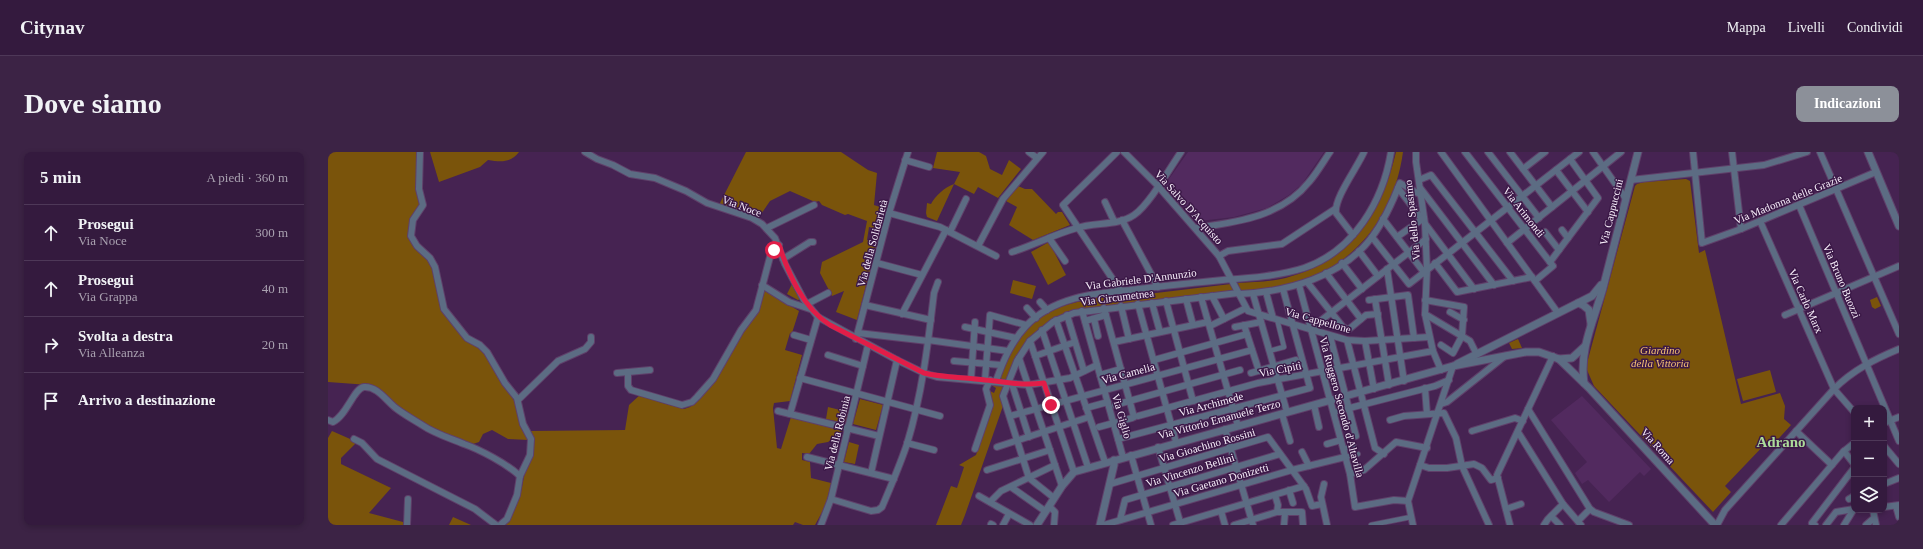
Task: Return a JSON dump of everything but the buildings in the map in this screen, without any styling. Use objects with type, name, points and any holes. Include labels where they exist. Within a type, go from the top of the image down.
[{"type":"street","points":[[420,152],[419,189],[423,205],[413,220],[412,236],[417,246],[430,258],[435,267],[442,303],[446,313],[467,338],[480,345],[487,352],[505,383],[518,400],[523,424],[531,439],[530,455],[520,476],[517,495],[507,519],[500,525]]},
{"type":"street","name":"Via Noce","points":[[585,152],[630,174],[655,178],[680,188],[707,203],[752,218],[767,228],[779,245],[783,259],[808,306],[818,318],[857,336],[868,345],[924,373],[938,376],[990,380],[1007,384],[1028,385],[1059,380],[1075,375],[1097,365]]},
{"type":"street","name":"Via della Solidarietà","points":[[857,336],[889,213],[908,152]]},
{"type":"street","points":[[1029,152],[1037,158]]},
{"type":"street","points":[[978,246],[1003,198],[1043,152]]},
{"type":"street","points":[[1117,152],[1063,205],[1120,290]]},
{"type":"street","name":"Via Salvo D'Acquisto","points":[[1124,152],[1158,186],[1219,256],[1233,279],[1239,294]]},
{"type":"street","points":[[1012,252],[1078,227],[1122,220],[1138,212],[1181,152]]},
{"type":"street","points":[[1196,228],[1240,221],[1261,215],[1276,208],[1292,198],[1309,183],[1330,152]]},
{"type":"street","points":[[1219,256],[1228,251],[1282,244],[1335,209],[1339,197],[1364,152]]},
{"type":"street","name":"Via Gabriele D'Annunzio","points":[[990,380],[1002,366],[1008,351],[1026,326],[1047,310],[1085,295],[1120,290],[1281,274],[1305,268],[1335,251],[1353,235],[1374,206],[1385,179],[1391,152]]},
{"type":"street","name":"Via dello Spasimo","points":[[1416,152],[1426,239],[1425,314],[1431,352],[1441,370]]},
{"type":"street","points":[[1441,152],[1486,214],[1494,218]]},
{"type":"street","name":"Via Arimondi","points":[[1465,152],[1550,262]]},
{"type":"street","points":[[1488,152],[1539,218]]},
{"type":"street","points":[[1523,169],[1545,152]]},
{"type":"street","points":[[1372,237],[1409,284],[1426,273],[1484,225],[1579,152]]},
{"type":"street","points":[[1593,152],[1626,198]]},
{"type":"street","name":"Via Cappuccini","points":[[1584,383],[1582,362],[1584,347],[1605,278],[1638,152]]},
{"type":"street","points":[[1693,152],[1697,173]]},
{"type":"street","points":[[1732,152],[1741,230]]},
{"type":"street","points":[[1631,180],[1764,165],[1807,152]]},
{"type":"street","points":[[1820,152],[1899,334]]},
{"type":"street","points":[[1868,152],[1899,226]]},
{"type":"street","points":[[1511,153],[1552,207]]},
{"type":"street","points":[[1508,243],[1618,153]]},
{"type":"street","points":[[1457,292],[1513,281],[1534,279],[1553,266],[1550,262],[1598,198],[1570,159]]},
{"type":"street","points":[[905,160],[929,167]]},
{"type":"street","points":[[1590,168],[1594,173]]},
{"type":"street","points":[[1556,170],[1588,212]]},
{"type":"street","name":"Via Madonna delle Grazie","points":[[1697,173],[1702,243],[1741,230],[1876,172]]},
{"type":"street","points":[[1419,180],[1431,175],[1513,281]]},
{"type":"street","points":[[1399,186],[1421,195]]},
{"type":"street","points":[[1399,186],[1474,289]]},
{"type":"street","name":"Via Circumetnea","points":[[1029,478],[1004,396],[1007,384],[1018,358],[1030,342],[1042,330],[1056,320],[1082,311],[1201,297],[1253,294],[1283,289],[1307,282],[1326,273],[1359,251],[1372,237],[1383,219],[1399,186]]},
{"type":"street","points":[[1420,188],[1494,285]]},
{"type":"street","points":[[902,314],[922,275],[966,199]]},
{"type":"street","points":[[1105,202],[1114,221]]},
{"type":"street","points":[[767,228],[814,205]]},
{"type":"street","name":"Via Bruno Buozzi","points":[[1799,206],[1866,364],[1881,405]]},
{"type":"street","points":[[1335,209],[1336,213],[1353,235]]},
{"type":"street","points":[[889,213],[928,222],[996,256]]},
{"type":"street","points":[[1494,218],[1495,226],[1558,313]]},
{"type":"street","points":[[1383,219],[1426,273]]},
{"type":"street","points":[[1122,220],[1158,287]]},
{"type":"street","points":[[1396,237],[1424,220]]},
{"type":"street","name":"Via Carlo Marx","points":[[1760,221],[1834,389],[1851,409]]},
{"type":"street","points":[[1562,230],[1568,238]]},
{"type":"street","points":[[1545,232],[1559,250]]},
{"type":"street","points":[[1049,238],[1065,261]]},
{"type":"street","points":[[1310,329],[1426,239]]},
{"type":"street","points":[[783,259],[810,242],[813,242]]},
{"type":"street","points":[[628,372],[628,386],[631,390],[682,405],[692,402],[712,379],[741,330],[752,316],[759,300],[770,257],[779,245]]},
{"type":"street","points":[[1359,251],[1378,276]]},
{"type":"street","points":[[877,263],[922,275]]},
{"type":"street","points":[[1342,263],[1362,289]]},
{"type":"street","points":[[1435,264],[1457,292],[1458,306]]},
{"type":"street","points":[[1785,315],[1899,266]]},
{"type":"street","points":[[1387,269],[1404,381]]},
{"type":"street","points":[[1326,273],[1361,319]]},
{"type":"street","points":[[1413,525],[1408,501],[1427,448],[1453,366],[1460,361],[1595,294],[1605,278]]},
{"type":"street","points":[[831,499],[872,511],[878,510],[882,506],[907,443],[916,409],[924,373],[934,293],[938,282]]},
{"type":"street","points":[[1307,282],[1343,327],[1348,330],[1366,315],[1378,314]]},
{"type":"street","points":[[762,285],[789,302],[808,306],[828,293]]},
{"type":"street","name":"Via Ruggero Secondo d'Altavilla","points":[[1299,285],[1346,457],[1355,507],[1394,500],[1408,501]]},
{"type":"street","points":[[1283,289],[1306,374]]},
{"type":"street","points":[[1266,292],[1284,347],[1269,351]]},
{"type":"street","points":[[1114,342],[1193,325],[1209,324],[1224,319],[1246,308],[1239,294]]},
{"type":"street","points":[[1253,294],[1282,396],[1290,441]]},
{"type":"street","points":[[1389,385],[1378,314],[1372,300],[1408,295],[1414,338]]},
{"type":"street","points":[[1212,296],[1224,319]]},
{"type":"street","points":[[1201,297],[1238,426]]},
{"type":"street","points":[[1186,299],[1193,325]]},
{"type":"street","points":[[1425,300],[1464,307],[1462,336],[1457,348],[1453,353],[1441,345]]},
{"type":"street","points":[[1166,301],[1192,401]]},
{"type":"street","points":[[1040,302],[1047,310]]},
{"type":"street","points":[[1152,303],[1160,332]]},
{"type":"street","points":[[1578,303],[1589,310],[1591,328]]},
{"type":"street","points":[[1138,304],[1176,442]]},
{"type":"street","points":[[865,305],[931,320]]},
{"type":"street","points":[[1121,306],[1130,339]]},
{"type":"street","points":[[1027,308],[1036,318]]},
{"type":"street","points":[[1104,308],[1134,417]]},
{"type":"street","name":"Via Cappellone","points":[[1246,308],[1248,311],[1347,340],[1365,341],[1428,336]]},
{"type":"street","name":"Via Giglio","points":[[1082,311],[1123,457]]},
{"type":"street","points":[[1450,312],[1464,320]]},
{"type":"street","points":[[1425,314],[1473,344],[1476,353]]},
{"type":"street","points":[[975,449],[990,405],[986,389],[990,380],[986,364],[990,315],[1026,326]]},
{"type":"street","points":[[1067,315],[1084,371]]},
{"type":"street","points":[[1085,321],[1106,315]]},
{"type":"street","points":[[790,414],[818,318]]},
{"type":"street","points":[[1094,319],[1098,336]]},
{"type":"street","points":[[1056,320],[1105,462]]},
{"type":"street","points":[[971,379],[974,322]]},
{"type":"street","points":[[1235,327],[1261,322]]},
{"type":"street","points":[[1244,325],[1259,371]]},
{"type":"street","points":[[965,327],[1016,338]]},
{"type":"street","points":[[1042,330],[1088,468]]},
{"type":"street","points":[[1154,360],[1247,334]]},
{"type":"street","points":[[794,335],[812,340]]},
{"type":"street","points":[[857,336],[928,341],[1008,351]]},
{"type":"street","points":[[1330,336],[1356,436]]},
{"type":"street","points":[[518,400],[532,388],[552,365],[585,349],[592,337]]},
{"type":"street","points":[[1347,340],[1375,448],[1384,454]]},
{"type":"street","points":[[1365,341],[1374,389]]},
{"type":"street","points":[[1501,341],[1498,348],[1505,356]]},
{"type":"street","points":[[1030,342],[1074,472],[1062,486],[1037,525]]},
{"type":"street","points":[[1035,356],[1075,342]]},
{"type":"street","name":"Via della Robinia","points":[[821,525],[831,499],[840,465],[868,345]]},
{"type":"street","points":[[1453,366],[1505,356],[1539,352],[1556,358],[1572,358],[1584,347]]},
{"type":"street","points":[[1716,525],[1725,510],[1834,389],[1849,375],[1866,364],[1899,349]]},
{"type":"street","name":"Via Camelia","points":[[1010,416],[1252,350]]},
{"type":"street","name":"Via Cipitì","points":[[1099,426],[1228,391],[1277,380],[1431,352]]},
{"type":"street","points":[[828,355],[863,366]]},
{"type":"street","points":[[1441,404],[1447,402],[1505,356]]},
{"type":"street","points":[[1018,358],[1062,486]]},
{"type":"street","points":[[1510,525],[1497,475],[1528,409],[1556,358]]},
{"type":"street","name":"Via Roma","points":[[1556,358],[1584,383],[1716,525]]},
{"type":"street","points":[[871,473],[897,360]]},
{"type":"street","points":[[1251,373],[1296,360]]},
{"type":"street","points":[[954,361],[1002,366]]},
{"type":"street","name":"Via Vittorio Emanuele Terzo","points":[[1074,472],[1158,447],[1404,381],[1453,366]]},
{"type":"street","points":[[1100,375],[1121,369]]},
{"type":"street","points":[[617,373],[650,370]]},
{"type":"street","points":[[1116,405],[1240,370]]},
{"type":"street","name":"Via Archimede","points":[[1118,439],[1310,388],[1306,374]]},
{"type":"street","points":[[800,378],[940,416]]},
{"type":"street","points":[[1338,411],[1435,386],[1449,380]]},
{"type":"street","points":[[1007,384],[1022,413],[1029,437]]},
{"type":"street","points":[[328,420],[333,422],[336,421],[347,410],[358,390],[368,387],[384,397],[397,409],[434,433],[471,446],[520,476]]},
{"type":"street","points":[[1425,388],[1427,414]]},
{"type":"street","points":[[1086,408],[1108,402]]},
{"type":"street","points":[[1314,405],[1319,427]]},
{"type":"street","points":[[1528,409],[1590,509],[1608,518],[1628,525]]},
{"type":"street","points":[[778,411],[879,436]]},
{"type":"street","points":[[1390,420],[1404,416],[1438,412],[1444,413],[1456,438],[1462,466],[1486,524]]},
{"type":"street","points":[[997,447],[1089,417]]},
{"type":"street","points":[[1887,422],[1899,417]]},
{"type":"street","points":[[1472,431],[1515,418],[1523,420]]},
{"type":"street","name":"Via Bruno Buozzi","points":[[1887,422],[1899,441]]},
{"type":"street","points":[[1225,429],[1253,522]]},
{"type":"street","points":[[1796,431],[1832,464]]},
{"type":"street","points":[[1517,434],[1563,504],[1579,523],[1590,509]]},
{"type":"street","name":"Via Gioachino Rossini","points":[[1110,484],[1268,437],[1304,486],[1312,506],[1322,504]]},
{"type":"street","points":[[354,439],[362,443],[377,459],[475,509],[496,525]]},
{"type":"street","points":[[1327,444],[1341,440]]},
{"type":"street","points":[[1350,474],[1364,470],[1396,442],[1427,448]]},
{"type":"street","points":[[907,443],[934,450]]},
{"type":"street","points":[[1781,525],[1832,464],[1851,445]]},
{"type":"street","points":[[1343,449],[1354,446]]},
{"type":"street","points":[[1158,447],[1180,524]]},
{"type":"street","points":[[1887,449],[1897,461]]},
{"type":"street","points":[[987,470],[1050,450]]},
{"type":"street","points":[[1844,451],[1851,460]]},
{"type":"street","points":[[1302,452],[1309,466]]},
{"type":"street","name":"Via Vincenzo Bellini","points":[[1120,520],[1125,500],[1280,454]]},
{"type":"street","points":[[1346,457],[1358,454]]},
{"type":"street","points":[[1131,455],[1151,525]]},
{"type":"street","points":[[807,456],[894,479]]},
{"type":"street","name":"Via Gaetano Donizetti","points":[[1104,525],[1241,484],[1346,457]]},
{"type":"street","points":[[1100,525],[1114,460]]},
{"type":"street","points":[[990,502],[1001,491],[1055,465]]},
{"type":"street","points":[[1420,465],[1429,468],[1478,465],[1491,480],[1498,478]]},
{"type":"street","points":[[1815,525],[1812,523],[1851,472]]},
{"type":"street","points":[[1029,478],[1054,498]]},
{"type":"street","points":[[1887,483],[1899,478]]},
{"type":"street","points":[[1324,484],[1322,504],[1326,525]]},
{"type":"street","points":[[1173,525],[1304,486]]},
{"type":"street","points":[[1011,487],[1047,509],[1055,512],[1054,525]]},
{"type":"street","points":[[1289,490],[1293,503]]},
{"type":"street","points":[[1275,495],[1278,505],[1277,512]]},
{"type":"street","points":[[979,496],[1030,525]]},
{"type":"street","points":[[407,525],[408,499]]},
{"type":"street","points":[[1506,509],[1521,504]]},
{"type":"street","points":[[1544,525],[1563,504]]},
{"type":"street","points":[[1887,507],[1898,505],[1899,517]]},
{"type":"street","points":[[1826,525],[1836,512],[1851,510]]},
{"type":"street","points":[[1221,511],[1225,525]]},
{"type":"street","points":[[1234,525],[1253,522],[1277,512],[1302,512],[1303,525]]},
{"type":"street","points":[[1284,525],[1285,513]]},
{"type":"street","points":[[1844,525],[1852,513]]},
{"type":"street","points":[[1873,513],[1876,525]]},
{"type":"street","points":[[1003,525],[1009,514]]},
{"type":"street","points":[[1551,516],[1560,525]]},
{"type":"street","points":[[1371,525],[1411,517]]},
{"type":"street","points":[[1605,525],[1608,518]]},
{"type":"street","points":[[1866,525],[1874,518]]},
{"type":"shaded area","points":[[1188,152],[1324,152],[1302,184],[1289,195],[1267,208],[1234,217],[1199,221],[1194,216],[1193,217],[1164,186]]},
{"type":"shaded area","points":[[1582,396],[1651,469],[1644,476],[1640,472],[1609,502],[1588,480],[1582,484],[1575,473],[1587,462],[1551,420]]},
{"type":"green space","points":[[328,152],[417,152],[416,188],[420,205],[409,238],[413,246],[432,265],[442,309],[463,338],[483,350],[515,402],[529,440],[508,439],[492,430],[483,434],[479,442],[473,444],[434,431],[369,385],[328,382]]},
{"type":"green space","points":[[430,152],[519,152],[516,156],[509,160],[488,160],[480,167],[439,182]]},
{"type":"green space","points":[[746,152],[841,152],[868,170],[877,173],[874,205],[886,209],[881,230],[869,227],[867,240],[877,243],[857,320],[836,312],[844,291],[832,296],[820,273],[822,262],[863,242],[867,221],[848,214],[845,215],[822,205],[819,201],[815,202],[790,191],[770,201],[759,217],[719,205]]},
{"type":"green space","points":[[937,152],[979,152],[986,156],[990,169],[1002,175],[1009,160],[1021,169],[998,198],[978,187],[974,194],[954,184],[960,172],[933,168]]},
{"type":"green space","points":[[1396,152],[1403,152],[1398,176],[1391,198],[1380,218],[1367,236],[1351,253],[1333,266],[1312,277],[1289,285],[1240,291],[1238,283],[1272,281],[1286,278],[1314,268],[1332,257],[1348,244],[1362,229],[1383,194]]},
{"type":"green space","name":"Giardino della Vittoria","points":[[1686,179],[1690,181],[1699,253],[1705,250],[1741,404],[1780,393],[1785,406],[1784,419],[1791,425],[1772,446],[1767,442],[1725,486],[1731,492],[1713,512],[1594,386],[1587,370],[1587,363],[1635,186],[1644,182]]},
{"type":"green space","points":[[954,184],[937,221],[927,217],[927,203],[931,204],[941,192]]},
{"type":"green space","points":[[1018,186],[1025,189],[1032,189],[1056,214],[1058,212],[1062,212],[1070,225],[1033,240],[1009,225],[1017,207],[1006,201]]},
{"type":"green space","points":[[1049,242],[1066,275],[1048,285],[1031,252]]},
{"type":"green space","points":[[1013,280],[1036,286],[1032,299],[1010,293]]},
{"type":"green space","points":[[792,284],[800,299],[798,300],[787,294]]},
{"type":"green space","points":[[1231,284],[1235,291],[1083,309],[1038,331],[1007,382],[999,379],[1020,336],[1038,319],[1053,310],[1069,304],[1103,297],[1156,293]]},
{"type":"green space","points":[[764,290],[799,311],[785,350],[802,355],[790,401],[774,403],[773,408],[777,448],[781,449],[791,417],[843,431],[828,442],[817,444],[809,454],[802,453],[802,460],[810,462],[811,478],[831,483],[826,505],[815,525],[803,525],[795,522],[793,525],[506,525],[520,496],[525,472],[532,458],[534,444],[530,431],[625,430],[629,405],[641,394],[659,402],[684,409],[690,407],[708,389],[744,329],[755,316]]},
{"type":"green space","points":[[1877,297],[1881,306],[1875,309],[1872,307],[1870,300]]},
{"type":"green space","points":[[1518,339],[1522,348],[1512,349],[1509,343]]},
{"type":"green space","points":[[1770,370],[1776,392],[1743,401],[1737,379]]},
{"type":"green space","points":[[991,383],[1005,386],[1003,406],[965,515],[961,525],[936,525],[951,486],[957,488],[964,467],[959,465],[976,455],[993,404],[990,391],[994,393],[996,388],[991,385]]},
{"type":"green space","points":[[860,399],[883,405],[876,430],[853,424]]},
{"type":"green space","points":[[828,407],[848,412],[845,423],[826,419]]},
{"type":"green space","points":[[332,431],[357,442],[341,458],[341,464],[391,488],[369,513],[403,522],[403,525],[328,525],[328,438]]},
{"type":"green space","points":[[849,442],[859,445],[855,464],[844,462]]},
{"type":"green space","points":[[453,517],[471,525],[449,525]]},
{"type":"district","name":"Adrano","points":[[1781,442]]},
{"type":"route","points":[[774,250],[779,245],[785,264],[804,300],[818,318],[830,325],[924,373],[938,376],[996,381],[1012,384],[1028,385],[1044,383],[1051,405]]}]
